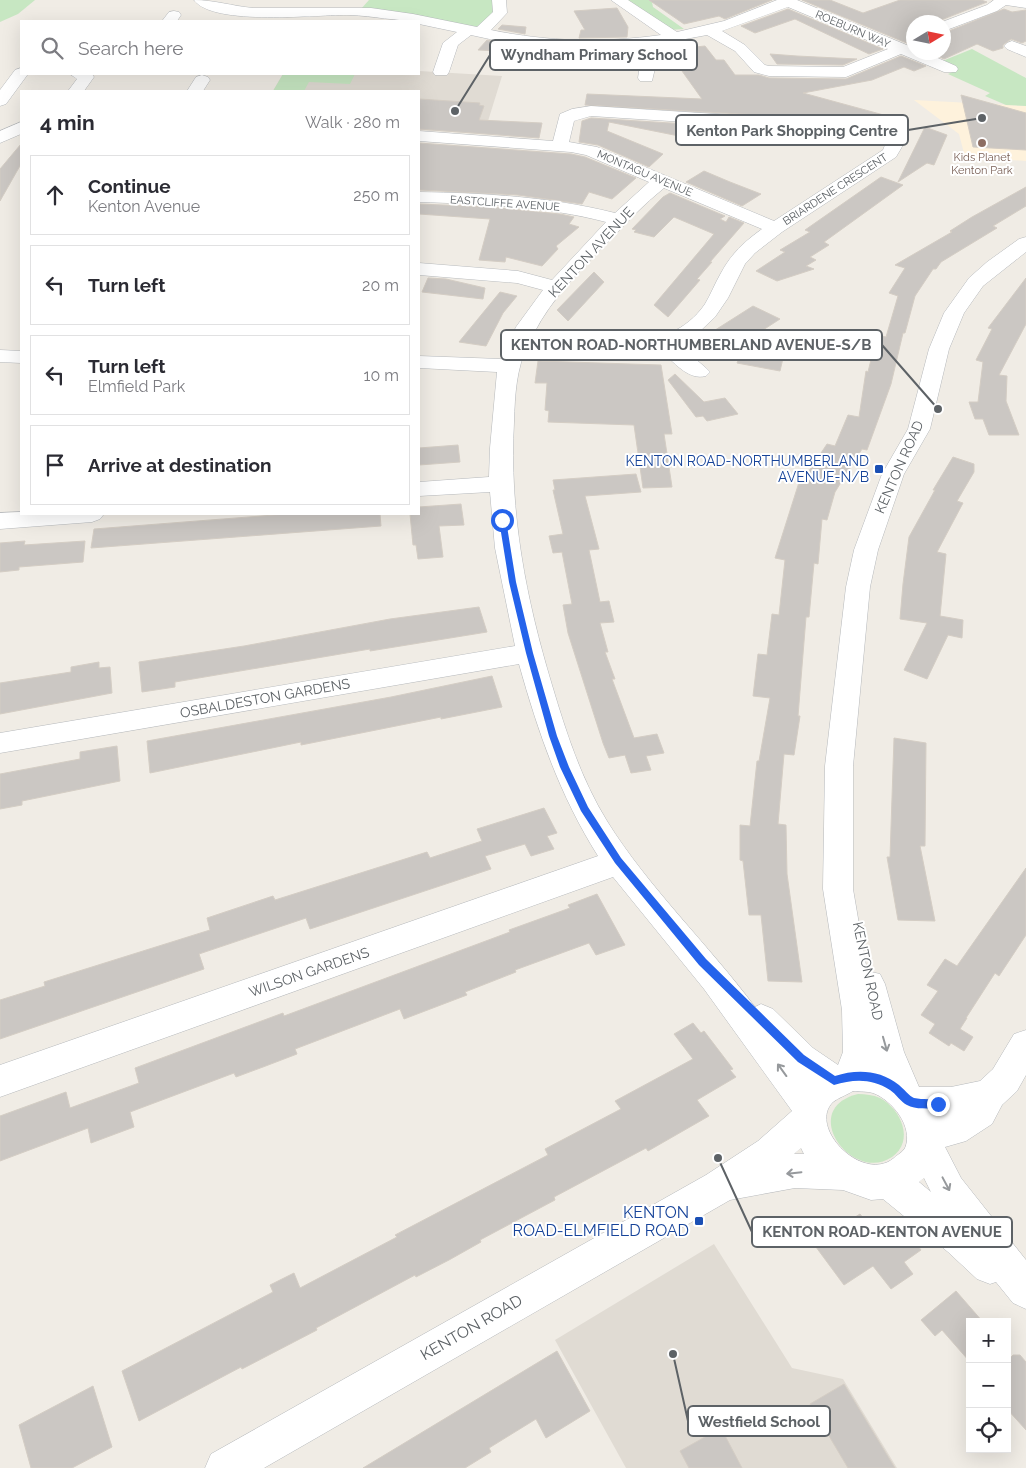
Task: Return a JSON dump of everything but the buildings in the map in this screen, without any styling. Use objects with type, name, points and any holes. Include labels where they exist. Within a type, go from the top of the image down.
[{"type":"street","points":[[201,0],[231,10],[272,17],[351,11],[410,20]]},
{"type":"street","points":[[351,11],[352,7],[363,0]]},
{"type":"street","points":[[441,72],[451,42],[475,31],[500,13],[499,0]]},
{"type":"street","points":[[618,0],[673,36]]},
{"type":"street","points":[[951,24],[992,8],[1003,0],[1026,4]]},
{"type":"street","points":[[420,22],[519,41],[592,45],[631,43],[710,30],[786,1]]},
{"type":"street","name":"ROEBURN WAY","points":[[786,1],[950,69]]},
{"type":"street","points":[[710,30],[740,48],[760,69],[768,71],[846,72],[901,49]]},
{"type":"street","points":[[631,43],[648,64],[646,78]]},
{"type":"street","points":[[548,62],[552,44]]},
{"type":"street","points":[[0,101],[20,73]]},
{"type":"street","points":[[77,90],[86,77],[81,75]]},
{"type":"street","name":"BRIARDENE CRESCENT","points":[[522,338],[564,346],[604,349],[636,348],[678,337],[701,322],[710,311],[738,260],[776,228],[890,153],[894,148],[892,142],[881,133],[861,128],[591,111],[578,112],[566,118],[560,146]]},
{"type":"street","points":[[0,138],[20,128]]},
{"type":"street","name":"MONTAGU AVENUE","points":[[420,136],[591,150],[776,228]]},
{"type":"street","name":"KENTON AVENUE","points":[[662,180],[619,220],[556,287],[522,338],[509,366],[501,431],[500,484],[502,520],[513,582],[553,736],[564,767],[584,808],[618,860],[702,962],[810,1114]]},
{"type":"street","name":"EASTCLIFFE AVENUE","points":[[420,197],[528,203],[572,208],[619,220]]},
{"type":"street","name":"KENTON ROAD","points":[[842,1078],[860,1052],[858,1010],[838,889],[840,756],[858,587],[871,532],[893,474],[919,429],[939,349],[954,313],[976,282],[994,266],[1026,244]]},
{"type":"street","points":[[420,269],[518,277],[556,287]]},
{"type":"street","points":[[663,342],[699,372]]},
{"type":"street","points":[[0,356],[20,357]]},
{"type":"street","points":[[420,362],[509,366]]},
{"type":"street","points":[[420,489],[500,484]]},
{"type":"street","points":[[0,521],[79,515]]},
{"type":"street","name":"OSBALDESTON GARDENS","points":[[0,743],[530,653]]},
{"type":"street","name":"KENTON ROAD","points":[[839,843],[873,1000],[887,1052],[908,1099]]},
{"type":"street","name":"WILSON GARDENS","points":[[0,1081],[587,874],[618,860]]},
{"type":"street","name":"KENTON AVENUE","points":[[702,962],[801,1059],[842,1078]]},
{"type":"street","points":[[924,1138],[954,1129],[980,1113],[990,1094],[1005,1080],[1026,1046]]},
{"type":"street","points":[[908,1099],[922,1124],[924,1138],[922,1152],[910,1170],[889,1181],[866,1182],[842,1173],[828,1162],[818,1149],[811,1134],[810,1114],[819,1092],[842,1078],[865,1076],[880,1080],[908,1099],[938,1104],[962,1103],[990,1094]]},
{"type":"street","name":"KENTON ROAD","points":[[225,1468],[719,1187],[770,1153],[810,1114]]},
{"type":"street","points":[[924,1138],[948,1190],[1026,1290]]},
{"type":"street","name":"KENTON ROAD","points":[[719,1187],[796,1172],[842,1173]]},
{"type":"street","points":[[889,1181],[962,1239],[1026,1299]]},
{"type":"shaded area","points":[[420,71],[502,76],[484,134],[420,130],[420,90],[274,90],[282,75],[420,75]]},
{"type":"shaded area","points":[[914,100],[1026,106],[1026,161],[965,157],[959,134]]},
{"type":"shaded area","points":[[714,1244],[792,1368],[843,1379],[897,1468],[626,1468],[555,1340]]},
{"type":"green space","points":[[0,0],[35,0],[18,14],[0,22]]},
{"type":"green space","points":[[369,0],[494,0],[494,13],[483,25],[472,28],[361,9]]},
{"type":"green space","points":[[623,0],[654,0],[652,2],[653,7],[684,29],[670,30]]},
{"type":"green space","points":[[972,49],[1026,78],[1026,106],[1006,105],[985,96],[990,93],[948,74],[957,70],[940,62],[951,60],[951,58]]},
{"type":"green space","points":[[282,75],[354,75],[350,84],[309,82],[305,90],[274,90]]},
{"type":"green space","points":[[858,1094],[880,1098],[899,1117],[904,1134],[903,1143],[892,1157],[877,1163],[861,1161],[848,1153],[837,1141],[831,1128],[832,1114],[840,1102]]},
{"type":"place","name":"Wyndham Primary School","points":[[455,111]]},
{"type":"place","name":"Kenton Park Shopping Centre","points":[[982,118]]},
{"type":"place","name":"Kids Planet Kenton Park","points":[[982,143]]},
{"type":"place","name":"KENTON ROAD-NORTHUMBERLAND AVENUE-S/B","points":[[938,409]]},
{"type":"place","name":"KENTON ROAD-NORTHUMBERLAND AVENUE-N/B","points":[[879,469]]},
{"type":"place","name":"KENTON ROAD-KENTON AVENUE","points":[[718,1158]]},
{"type":"place","name":"KENTON ROAD-ELMFIELD ROAD","points":[[699,1221]]},
{"type":"place","name":"Westfield School","points":[[673,1354]]},
{"type":"route","points":[[502,520],[513,582],[553,736],[564,767],[584,808],[598,833],[618,860],[656,909],[702,962],[801,1059],[834,1081],[850,1076],[865,1076],[880,1080],[894,1087],[906,1096],[910,1102],[938,1104]]}]
